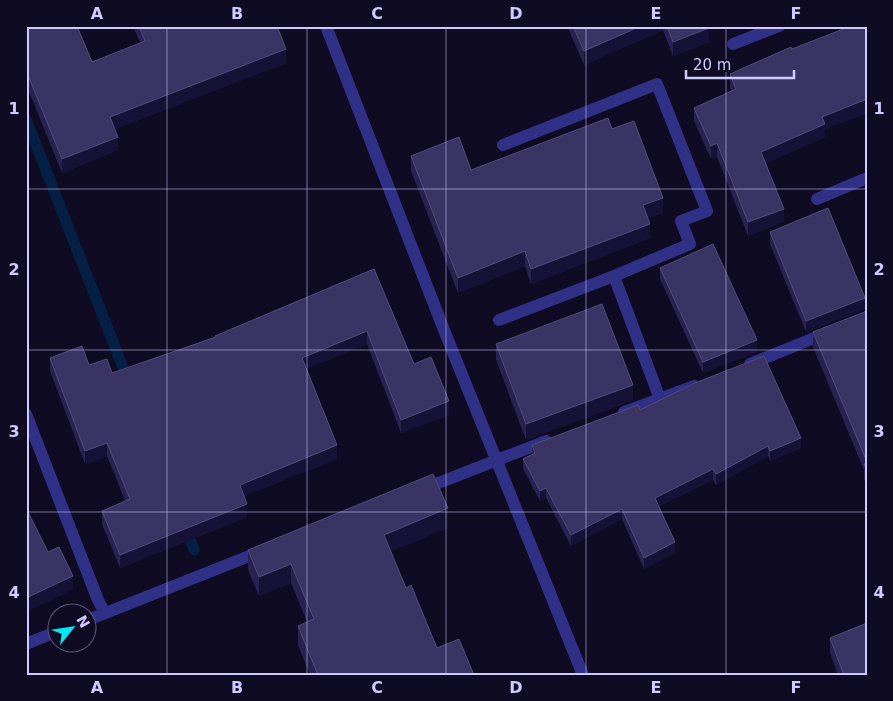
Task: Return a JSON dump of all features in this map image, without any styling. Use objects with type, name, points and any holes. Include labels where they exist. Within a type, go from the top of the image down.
[{"type":"street","points":[[326,26],[440,320],[583,675]]},
{"type":"street","points":[[733,44],[779,26]]},
{"type":"street","points":[[499,320],[614,276],[690,244],[681,221],[707,210],[657,84],[503,145]]},
{"type":"street","points":[[817,199],[867,178]]},
{"type":"street","points":[[614,276],[660,399]]},
{"type":"street","points":[[741,367],[840,328]]},
{"type":"street","points":[[615,416],[705,381]]},
{"type":"street","points":[[26,414],[98,600],[105,613]]},
{"type":"street","points":[[415,492],[561,436]]},
{"type":"street","points":[[98,616],[269,548]]},
{"type":"street","points":[[26,644],[48,636]]},
{"type":"building","points":[[26,26],[77,26],[92,62],[145,41],[139,26],[277,26],[286,49],[110,117],[118,137],[62,159],[26,70]]},
{"type":"building","points":[[573,26],[641,26],[584,51]]},
{"type":"building","points":[[667,26],[709,26],[709,28],[673,42]]},
{"type":"building","points":[[851,26],[867,26],[867,99],[822,117],[825,124],[761,152],[784,209],[748,222],[717,143],[711,146],[694,108],[736,89],[730,74],[791,47],[792,49]]},
{"type":"building","points":[[608,118],[612,129],[634,121],[663,198],[643,205],[650,224],[531,269],[525,251],[458,278],[411,156],[459,137],[471,170]]},
{"type":"building","points":[[828,208],[865,298],[806,321],[770,232]]},
{"type":"building","points":[[713,244],[757,340],[703,362],[660,268]]},
{"type":"building","points":[[374,269],[414,364],[431,357],[449,401],[401,420],[367,331],[302,358],[337,445],[240,485],[247,504],[120,555],[102,511],[130,499],[107,443],[85,451],[50,358],[82,346],[89,365],[107,359],[112,373],[216,337]]},
{"type":"building","points":[[602,304],[633,385],[526,424],[496,344]]},
{"type":"building","points":[[867,311],[867,462],[813,332]]},
{"type":"building","points":[[764,356],[801,438],[770,451],[768,446],[716,474],[713,469],[655,498],[675,542],[644,558],[622,509],[571,535],[546,488],[540,491],[523,459],[535,453],[532,445],[638,405],[640,410],[695,383]]},
{"type":"building","points":[[433,474],[448,508],[384,535],[406,588],[411,585],[437,648],[459,639],[474,675],[318,675],[298,626],[314,619],[291,564],[259,577],[248,550]]},
{"type":"building","points":[[26,508],[48,552],[59,547],[73,576],[26,598]]},
{"type":"building","points":[[867,623],[867,675],[844,675],[830,638]]},
{"type":"waterway","points":[[26,119],[129,383]]},
{"type":"waterway","points":[[185,526],[194,550]]}]
